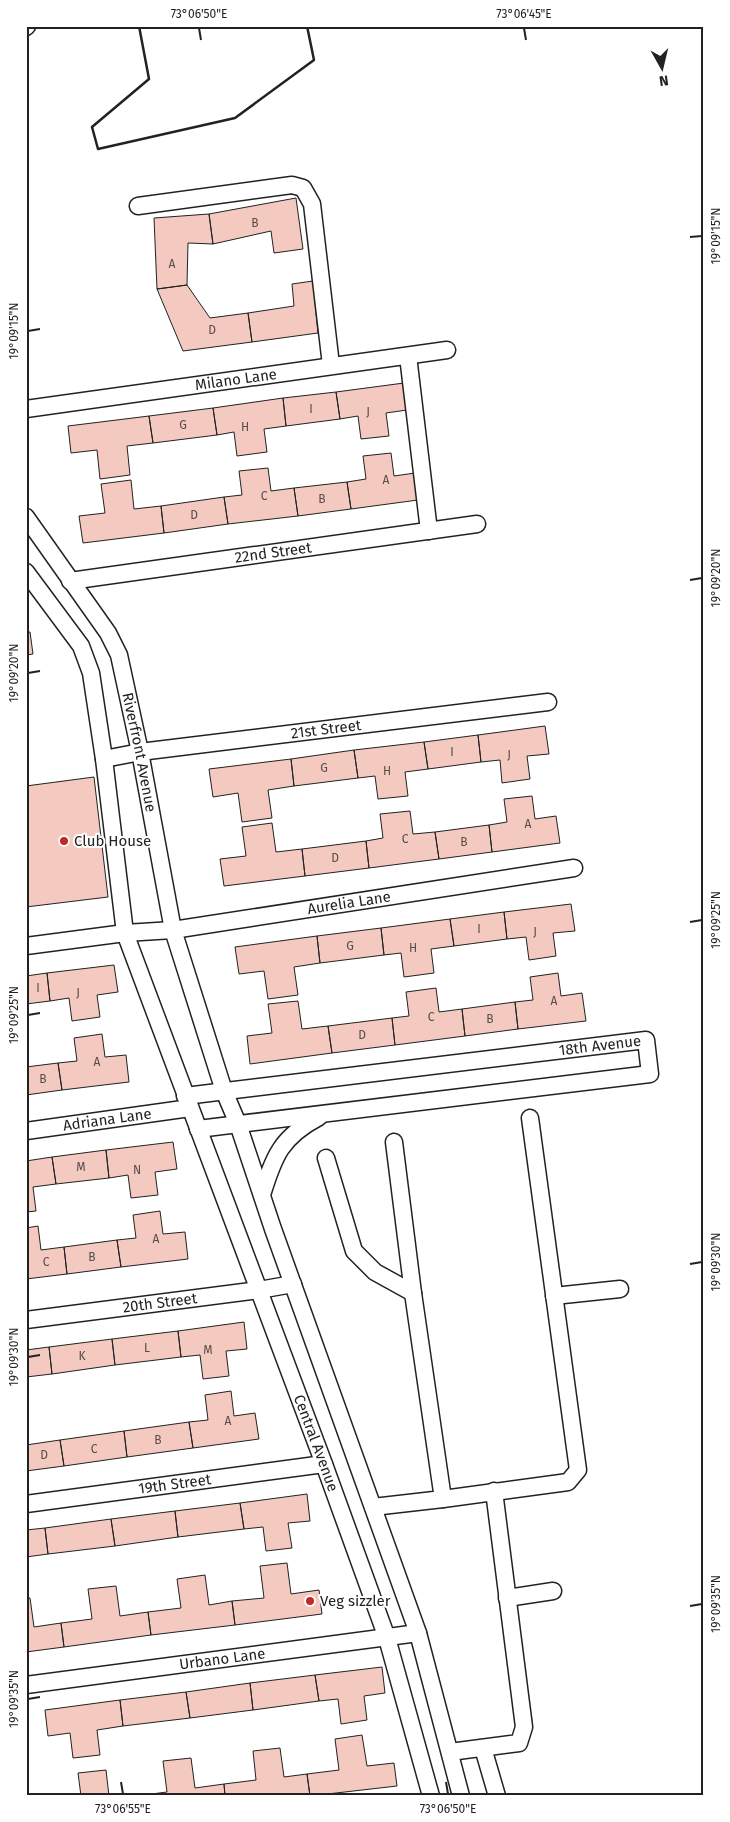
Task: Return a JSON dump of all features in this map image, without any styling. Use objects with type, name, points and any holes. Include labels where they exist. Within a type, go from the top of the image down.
[{"type":"street","points":[[138,206],[292,185],[303,188],[312,204],[330,365]]},
{"type":"street","name":"Milano Lane","points":[[26,409],[447,350]]},
{"type":"street","points":[[408,356],[429,531]]},
{"type":"street","name":"Riverfront Avenue","points":[[26,517],[108,633],[119,656],[140,752],[173,930],[224,1090],[238,1124]]},
{"type":"street","name":"22nd Street","points":[[70,581],[477,524]]},
{"type":"street","points":[[26,572],[81,646],[91,673],[104,759],[125,932],[188,1102]]},
{"type":"street","name":"21st Street","points":[[104,759],[140,752],[548,702]]},
{"type":"street","name":"Aurelia Lane","points":[[26,946],[125,932],[173,930],[574,868]]},
{"type":"street","name":"18th Avenue","points":[[188,1102],[224,1090],[646,1040],[650,1074],[198,1129]]},
{"type":"street","name":"Central Avenue","points":[[188,1102],[324,1464],[387,1638],[431,1796]]},
{"type":"street","name":"Adriana Lane","points":[[26,1131],[188,1102]]},
{"type":"street","points":[[262,1195],[273,1161],[282,1146],[296,1130],[330,1112]]},
{"type":"street","points":[[373,1507],[568,1482],[578,1470],[530,1118]]},
{"type":"street","points":[[238,1124],[418,1633],[461,1796]]},
{"type":"street","points":[[394,1142],[442,1498]]},
{"type":"street","points":[[326,1158],[354,1250],[375,1272],[413,1293]]},
{"type":"street","name":"20th Street","points":[[26,1320],[293,1284]]},
{"type":"street","points":[[554,1296],[620,1289]]},
{"type":"street","name":"19th Street","points":[[26,1504],[324,1464]]},
{"type":"street","points":[[450,1752],[519,1743],[524,1727],[494,1492]]},
{"type":"street","points":[[508,1598],[553,1591]]},
{"type":"street","name":"Urbano Lane","points":[[26,1685],[418,1633]]},
{"type":"street","points":[[483,1748],[497,1796]]},
{"type":"building","points":[[296,198],[303,249],[274,253],[271,231],[213,244],[209,214]]},
{"type":"building","points":[[209,214],[213,244],[188,243],[187,285],[157,289],[154,218]]},
{"type":"building","points":[[313,281],[318,333],[252,342],[248,313],[294,306],[292,284]]},
{"type":"building","points":[[187,285],[210,318],[248,313],[252,342],[183,351],[157,289]]},
{"type":"building","points":[[404,383],[407,410],[386,413],[389,436],[361,439],[358,416],[340,419],[336,392]]},
{"type":"building","points":[[336,392],[340,419],[286,426],[283,398]]},
{"type":"building","points":[[283,398],[286,426],[264,429],[267,452],[237,456],[234,432],[217,435],[213,408]]},
{"type":"building","points":[[213,408],[217,435],[153,443],[149,416]]},
{"type":"building","points":[[149,416],[153,443],[127,446],[130,475],[100,479],[97,450],[71,453],[68,426]]},
{"type":"building","points":[[391,453],[394,476],[415,473],[418,500],[351,509],[347,482],[366,479],[363,456]]},
{"type":"building","points":[[268,468],[271,491],[294,488],[298,516],[228,524],[224,497],[242,495],[239,471]]},
{"type":"building","points":[[131,480],[134,509],[161,506],[164,533],[83,543],[79,516],[105,513],[101,484]]},
{"type":"building","points":[[347,482],[351,509],[298,516],[294,488]]},
{"type":"building","points":[[224,497],[228,524],[164,533],[161,506]]},
{"type":"building","points":[[26,632],[30,632],[33,654],[26,655]]},
{"type":"building","points":[[545,726],[549,754],[527,756],[530,779],[502,783],[500,760],[481,762],[478,735]]},
{"type":"building","points":[[478,735],[481,762],[428,769],[424,742]]},
{"type":"building","points":[[424,742],[428,769],[405,772],[408,796],[378,799],[375,776],[358,778],[354,750]]},
{"type":"building","points":[[354,750],[358,778],[294,786],[291,759]]},
{"type":"building","points":[[291,759],[294,786],[268,790],[272,818],[242,822],[238,793],[213,797],[209,769]]},
{"type":"building","name":"Club House","points":[[94,777],[108,897],[26,907],[26,786]]},
{"type":"building","points":[[532,796],[535,819],[556,816],[560,843],[492,852],[489,825],[507,822],[504,799]]},
{"type":"building","points":[[410,811],[413,834],[435,832],[439,859],[369,868],[366,841],[383,838],[380,814]]},
{"type":"building","points":[[272,823],[276,852],[302,849],[305,876],[224,886],[220,859],[246,856],[242,827]]},
{"type":"building","points":[[489,825],[492,852],[439,859],[435,832]]},
{"type":"building","points":[[366,841],[369,868],[305,876],[302,849]]},
{"type":"building","points":[[571,904],[575,931],[553,933],[556,956],[529,960],[526,937],[507,939],[504,912]]},
{"type":"building","points":[[504,912],[507,939],[454,946],[450,919]]},
{"type":"building","points":[[450,919],[454,946],[431,949],[434,973],[404,977],[401,953],[384,955],[381,928]]},
{"type":"building","points":[[381,928],[384,955],[320,963],[317,936]]},
{"type":"building","points":[[317,936],[320,963],[294,967],[298,995],[268,999],[264,971],[239,974],[235,947]]},
{"type":"building","points":[[114,965],[118,992],[97,995],[100,1017],[72,1021],[69,998],[50,1001],[47,973]]},
{"type":"building","points":[[47,973],[50,1001],[26,1004],[26,976]]},
{"type":"building","points":[[558,973],[561,996],[582,993],[586,1021],[518,1029],[515,1002],[533,1000],[530,977]]},
{"type":"building","points":[[436,988],[439,1012],[462,1009],[465,1036],[395,1045],[392,1018],[409,1016],[406,992]]},
{"type":"building","points":[[298,1001],[302,1029],[328,1026],[332,1053],[250,1064],[247,1036],[272,1033],[268,1004]]},
{"type":"building","points":[[515,1002],[518,1029],[465,1036],[462,1009]]},
{"type":"building","points":[[392,1018],[395,1045],[332,1053],[328,1026]]},
{"type":"building","points":[[102,1034],[105,1057],[126,1055],[129,1082],[62,1090],[58,1063],[77,1061],[74,1038]]},
{"type":"building","points":[[58,1063],[62,1090],[26,1095],[26,1067]]},
{"type":"building","points":[[173,1142],[177,1169],[155,1172],[158,1195],[131,1198],[128,1175],[109,1178],[106,1150]]},
{"type":"building","points":[[106,1150],[109,1178],[56,1184],[52,1157]]},
{"type":"building","points":[[52,1157],[56,1184],[33,1187],[36,1211],[26,1212],[26,1161]]},
{"type":"building","points":[[160,1211],[163,1234],[185,1232],[188,1259],[121,1267],[117,1240],[136,1238],[133,1215]]},
{"type":"building","points":[[38,1226],[41,1250],[64,1247],[67,1274],[26,1279],[26,1228]]},
{"type":"building","points":[[117,1240],[121,1267],[67,1274],[64,1247]]},
{"type":"building","points":[[244,1322],[247,1349],[226,1351],[229,1376],[203,1379],[200,1355],[181,1357],[178,1331]]},
{"type":"building","points":[[178,1331],[181,1357],[115,1365],[112,1339]]},
{"type":"building","points":[[112,1339],[115,1365],[52,1374],[49,1347]]},
{"type":"building","points":[[49,1347],[52,1374],[26,1377],[26,1350]]},
{"type":"building","points":[[231,1391],[234,1416],[255,1413],[259,1439],[193,1448],[189,1422],[208,1420],[205,1395]]},
{"type":"building","points":[[189,1422],[193,1448],[127,1457],[124,1431]]},
{"type":"building","points":[[124,1431],[127,1457],[64,1466],[60,1440]]},
{"type":"building","points":[[60,1440],[64,1466],[26,1471],[26,1445]]},
{"type":"building","points":[[307,1494],[310,1521],[288,1523],[292,1548],[266,1551],[263,1527],[244,1529],[240,1503]]},
{"type":"building","points":[[240,1503],[244,1529],[178,1537],[175,1511]]},
{"type":"building","points":[[175,1511],[178,1537],[115,1546],[111,1519]]},
{"type":"building","points":[[111,1519],[115,1546],[48,1554],[45,1528]]},
{"type":"building","points":[[45,1528],[48,1554],[26,1557],[26,1530]]},
{"type":"building","points":[[287,1563],[291,1594],[319,1590],[322,1614],[235,1625],[232,1601],[264,1598],[260,1566]]},
{"type":"building","points":[[205,1575],[209,1605],[232,1601],[235,1625],[151,1635],[148,1612],[181,1608],[177,1579]]},
{"type":"building","points":[[116,1586],[120,1616],[148,1612],[151,1635],[64,1647],[61,1623],[92,1619],[88,1589]]},
{"type":"building","points":[[26,1598],[30,1598],[34,1627],[61,1623],[64,1647],[26,1652]]},
{"type":"building","points":[[382,1667],[385,1693],[364,1696],[367,1720],[341,1724],[338,1699],[319,1701],[315,1675]]},
{"type":"building","points":[[315,1675],[319,1701],[253,1710],[250,1683]]},
{"type":"building","points":[[250,1683],[253,1710],[190,1718],[186,1692]]},
{"type":"building","points":[[186,1692],[190,1718],[123,1726],[120,1700]]},
{"type":"building","points":[[120,1700],[123,1726],[97,1730],[100,1755],[73,1758],[70,1733],[48,1736],[45,1710]]},
{"type":"building","points":[[362,1735],[367,1766],[394,1763],[397,1786],[310,1796],[307,1774],[339,1770],[335,1739]]},
{"type":"building","points":[[280,1748],[284,1777],[307,1774],[310,1796],[225,1796],[224,1784],[256,1780],[253,1751]]},
{"type":"building","points":[[191,1758],[195,1788],[224,1784],[225,1796],[136,1796],[167,1792],[163,1761]]},
{"type":"building","points":[[106,1770],[109,1796],[81,1796],[78,1773]]},
{"type":"wall","points":[[139,26],[149,79],[92,127],[98,149],[235,118],[314,60],[307,26]]},
{"type":"place","name":"Club House","points":[[64,841]]},
{"type":"place","name":"Veg sizzler","points":[[310,1601]]}]
